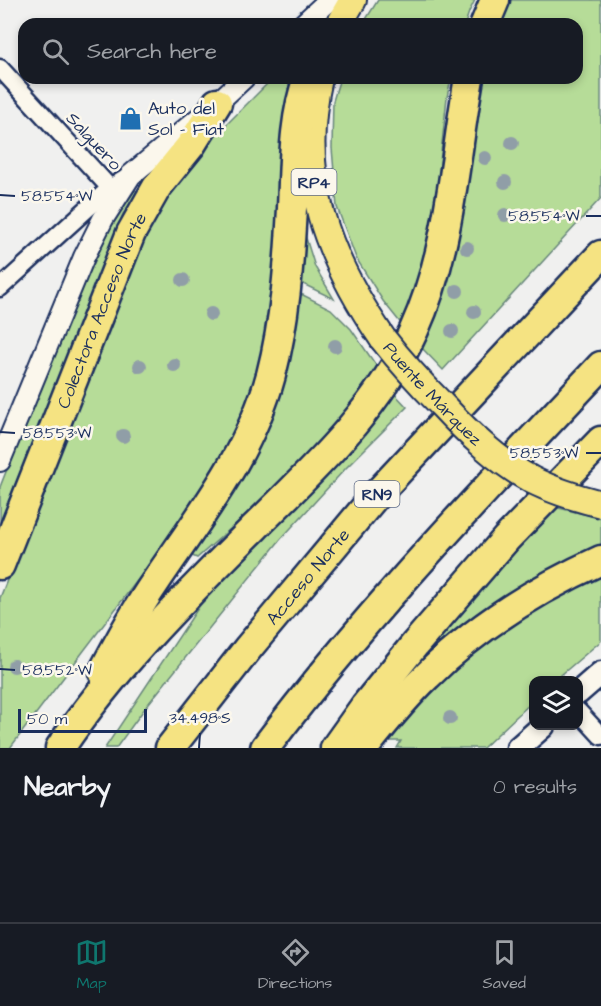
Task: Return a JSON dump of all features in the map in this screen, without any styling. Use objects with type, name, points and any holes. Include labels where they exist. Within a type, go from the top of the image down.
[{"type":"highway","points":[[487,18],[495,0]]},
{"type":"highway","points":[[66,740],[156,580],[194,527],[230,470],[260,409],[281,327],[289,264],[297,121],[306,84]]},
{"type":"highway","points":[[66,740],[115,676],[169,613],[338,442],[376,395],[396,365],[414,330],[436,267],[448,213],[468,84]]},
{"type":"highway","name":"Colectora Acceso Norte","points":[[0,565],[131,233],[157,187],[190,145],[217,102]]},
{"type":"highway","name":"Acceso Norte","points":[[170,748],[249,647],[376,495],[601,255]]},
{"type":"highway","points":[[265,748],[293,710],[402,580],[601,366]]},
{"type":"highway","points":[[335,748],[371,698],[506,539],[601,441]]},
{"type":"highway","points":[[364,748],[414,689],[460,646],[523,601],[559,580],[601,560]]},
{"type":"main road","points":[[342,18],[353,0]]},
{"type":"main road","name":"Puente Márquez","points":[[318,84],[311,142],[317,202],[347,281],[383,339],[416,379],[460,424],[504,462],[532,480],[550,488],[601,504]]},
{"type":"main road","points":[[583,689],[601,673]]},
{"type":"main road","points":[[518,748],[538,730]]},
{"type":"street","points":[[310,18],[329,0]]},
{"type":"street","name":"Salguero","points":[[0,68],[110,188]]},
{"type":"street","points":[[0,288],[110,188],[130,175],[237,84]]},
{"type":"street","points":[[0,461],[84,257],[103,219],[130,175]]},
{"type":"street","points":[[583,716],[601,736]]},
{"type":"green space","points":[[378,0],[475,0],[467,18],[367,18]]},
{"type":"green space","points":[[504,0],[601,0],[601,198],[443,370],[422,348],[439,292],[475,84],[583,84],[583,18],[496,18]]},
{"type":"green space","points":[[267,84],[291,84],[283,130],[278,262],[265,346],[255,388],[234,437],[174,532],[10,748],[0,748],[0,598],[147,224],[198,153]]},
{"type":"green space","points":[[338,84],[450,84],[434,218],[416,289],[403,326],[383,301],[356,258],[337,207],[332,148],[333,101]]},
{"type":"green space","points":[[135,190],[138,192],[123,214],[0,523],[0,487],[39,388],[67,319],[116,217]]},
{"type":"green space","points":[[301,222],[315,267],[334,299],[301,283]]},
{"type":"green space","points":[[293,290],[331,309],[351,329],[380,371],[348,412],[280,485],[197,558],[186,553]]},
{"type":"green space","points":[[393,392],[407,407],[346,468],[280,540],[145,708],[116,748],[105,748],[222,572]]},
{"type":"green space","points":[[546,505],[601,518],[601,546],[561,566],[388,699]]},
{"type":"green space","points":[[601,569],[601,641],[560,676],[529,676],[529,705],[483,748],[397,748],[401,741],[386,741],[402,711],[533,602]]},
{"type":"place","name":"Auto del Sol - Fiat","points":[[130,118]]}]
